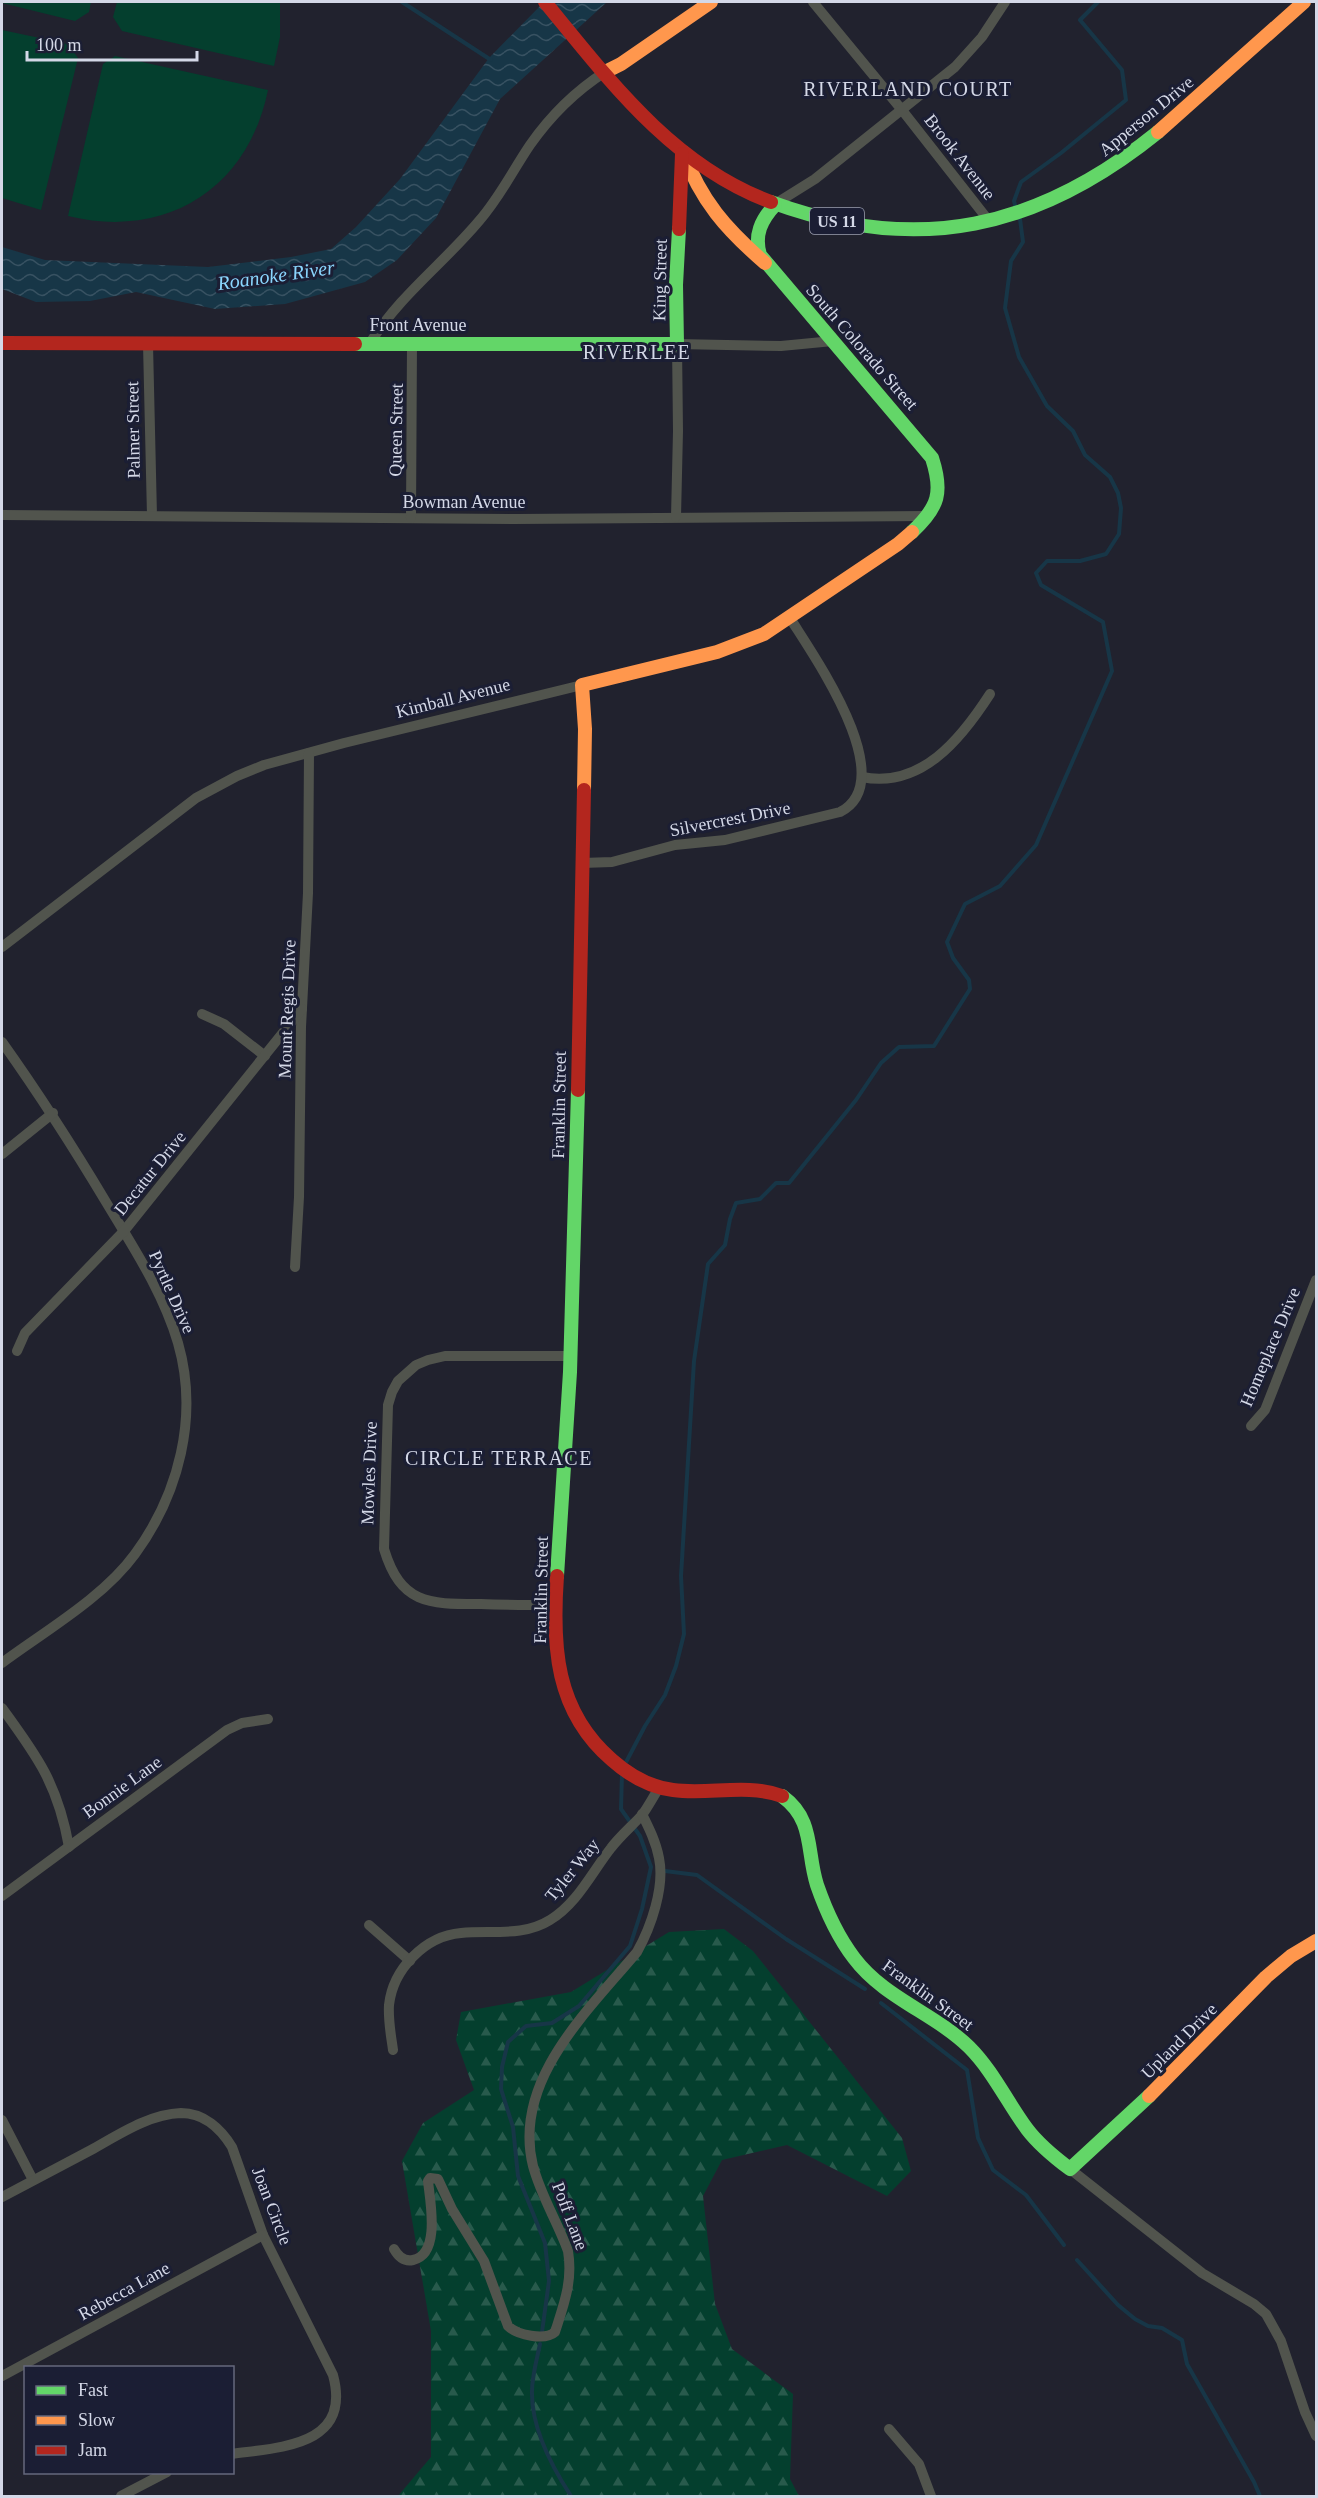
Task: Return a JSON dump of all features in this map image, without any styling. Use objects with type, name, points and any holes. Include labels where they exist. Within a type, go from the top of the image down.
[{"type":"street","name":"US 11","points":[[545,2],[637,110],[682,151]]},
{"type":"street","points":[[370,343],[400,301],[478,222],[496,200],[545,125],[567,100],[604,72],[621,64],[711,2]]},
{"type":"street","name":"Brook Avenue","points":[[813,2],[989,221]]},
{"type":"street","points":[[775,205],[815,179],[902,110],[971,51],[1005,2]]},
{"type":"street","name":"Apperson Drive","points":[[682,151],[734,185],[775,205],[804,214],[877,227],[943,228],[1008,217],[1071,192],[1135,152],[1305,2]]},
{"type":"street","points":[[682,151],[697,187],[714,213],[735,238],[765,263]]},
{"type":"street","name":"King Street","points":[[676,517],[678,430],[676,285],[682,151]]},
{"type":"street","name":"South Colorado Street","points":[[775,205],[768,211],[758,230],[758,247],[765,263],[932,458],[937,469],[939,490],[934,506],[927,516]]},
{"type":"street","name":"Front Avenue","points":[[2,342],[781,346],[833,341]]},
{"type":"street","name":"Queen Street","points":[[411,518],[412,343]]},
{"type":"street","name":"Palmer Street","points":[[148,344],[152,516]]},
{"type":"street","name":"Bowman Avenue","points":[[2,515],[411,518],[927,516]]},
{"type":"street","name":"Kimball Avenue","points":[[2,947],[196,798],[237,776],[264,765],[309,753],[736,646],[764,634],[790,618],[898,544],[927,516]]},
{"type":"street","points":[[790,618],[848,719],[856,742],[862,777],[889,780],[913,773],[926,765],[959,737],[990,694]]},
{"type":"street","name":"Franklin Street","points":[[582,685],[585,729],[571,1356],[555,1605],[557,1647],[565,1693],[580,1725],[610,1759],[628,1773],[658,1788],[694,1792],[765,1791],[785,1797],[794,1804],[804,1822],[817,1884],[834,1923],[854,1958],[879,1986],[957,2036],[973,2051],[987,2067],[1028,2130],[1070,2169],[1202,2273],[1254,2304],[1266,2314],[1281,2341],[1305,2412],[1317,2436]]},
{"type":"street","name":"Mount Regis Drive","points":[[296,1267],[302,1008],[308,893],[309,753]]},
{"type":"street","name":"Silvercrest Drive","points":[[582,863],[612,862],[675,845],[725,840],[840,812],[857,798],[862,777]]},
{"type":"street","name":"Decatur Drive","points":[[17,1351],[25,1333],[124,1231],[302,1008]]},
{"type":"street","points":[[202,1014],[224,1024],[265,1056]]},
{"type":"street","name":"Pyrtle Drive","points":[[2,1042],[53,1113],[153,1281],[178,1343],[186,1410],[185,1434],[176,1473],[170,1494],[153,1527],[118,1574],[100,1591],[2,1663]]},
{"type":"street","points":[[2,1154],[53,1113]]},
{"type":"street","name":"Homeplace Drive","points":[[1251,1426],[1265,1410],[1317,1280]]},
{"type":"street","name":"Mowles Drive","points":[[555,1605],[439,1604],[416,1596],[403,1587],[392,1570],[384,1549],[388,1405],[398,1381],[407,1372],[428,1360],[445,1356],[571,1356]]},
{"type":"street","points":[[2,1708],[47,1773],[64,1819],[69,1847]]},
{"type":"street","name":"Bonnie Lane","points":[[2,1896],[227,1730],[242,1723],[268,1719]]},
{"type":"street","name":"Tyler Way","points":[[393,2050],[389,2003],[395,1984],[410,1961],[423,1947],[439,1938],[459,1933],[528,1930],[564,1911],[625,1831],[640,1817],[658,1788]]},
{"type":"street","name":"Poff Lane","points":[[394,2249],[401,2258],[407,2260],[419,2257],[426,2250],[432,2232],[428,2181],[434,2177],[438,2179],[452,2209],[484,2260],[508,2326],[516,2332],[545,2337],[555,2332],[568,2291],[571,2266],[562,2234],[534,2168],[529,2145],[531,2114],[536,2095],[561,2047],[645,1939],[660,1872],[654,1840],[640,1817]]},
{"type":"street","points":[[369,1925],[410,1961]]},
{"type":"street","name":"Upland Drive","points":[[1070,2169],[1119,2127],[1260,1985],[1296,1952],[1317,1941]]},
{"type":"street","name":"Joan Circle","points":[[2,2197],[152,2120],[183,2113],[198,2116],[217,2127],[232,2147],[263,2235],[333,2375],[335,2405],[325,2427],[309,2440],[298,2444],[234,2454]]},
{"type":"street","points":[[2,2121],[33,2180]]},
{"type":"street","name":"Rebecca Lane","points":[[2,2376],[263,2235]]},
{"type":"street","points":[[889,2429],[919,2464],[931,2496]]},
{"type":"street","points":[[121,2496],[163,2474]]},
{"type":"green space","points":[[2,2],[91,2],[89,12],[75,21]]},
{"type":"green space","points":[[117,2],[280,2],[280,37],[274,66],[122,31],[113,17]]},
{"type":"green space","points":[[2,30],[68,44],[78,58],[41,210],[2,198]]},
{"type":"green space","points":[[115,56],[268,90],[258,125],[242,155],[222,180],[197,199],[169,213],[138,220],[104,222],[68,216],[103,64]]},
{"type":"green space","points":[[724,1929],[753,1951],[902,2138],[911,2171],[887,2196],[787,2145],[722,2160],[703,2196],[715,2304],[732,2349],[793,2394],[790,2479],[799,2496],[398,2496],[431,2457],[431,2331],[402,2161],[423,2123],[474,2090],[456,2040],[461,2012],[571,1992],[669,1932]]},
{"type":"water","name":"Roanoke River","points":[[544,2],[607,2],[500,99],[436,218],[397,260],[365,282],[285,304],[215,309],[136,292],[90,301],[36,302],[2,289],[2,247],[45,260],[208,267],[291,257],[331,249],[356,227],[400,179],[489,58]]},
{"type":"waterway","points":[[402,2],[491,60]]},
{"type":"waterway","points":[[1016,209],[1014,201],[1021,182],[1126,100],[1122,70],[1080,20],[1098,2]]},
{"type":"waterway","points":[[624,1766],[645,1726],[665,1695],[676,1666],[684,1634],[681,1576],[694,1361],[708,1264],[725,1245],[736,1203],[760,1199],[776,1183],[789,1183],[856,1100],[881,1063],[899,1047],[934,1046],[970,989],[969,980],[953,958],[947,942],[965,904],[1000,886],[1036,845],[1112,671],[1103,622],[1041,585],[1036,573],[1047,561],[1080,561],[1106,554],[1119,534],[1121,508],[1118,493],[1110,477],[1085,455],[1073,431],[1047,406],[1019,357],[1005,308],[1011,261],[1023,242],[1020,219]]},
{"type":"waterway","points":[[542,2332],[549,2281],[545,2243],[518,2176],[513,2127],[501,2089],[502,2067],[508,2042],[526,2026],[552,2023],[579,2006],[630,1946],[642,1909],[651,1867],[640,1836],[621,1809],[622,1773]]},
{"type":"waterway","points":[[665,1871],[697,1875],[786,1939],[865,1989]]},
{"type":"waterway","points":[[881,2003],[967,2070],[978,2138],[993,2170],[1026,2195],[1064,2245]]},
{"type":"waterway","points":[[1077,2260],[1118,2305],[1135,2319],[1148,2326],[1162,2328],[1182,2340],[1187,2364],[1260,2496]]},
{"type":"waterway","points":[[540,2344],[532,2385],[535,2419],[550,2460],[571,2496]]},
{"type":"traffic: fast","points":[[771,202],[825,218],[877,227],[926,229],[975,224],[1022,211],[1068,191],[1113,165],[1158,132]]},
{"type":"traffic: fast","points":[[775,205],[766,216],[758,234],[760,255],[932,458],[937,480],[936,498],[928,515],[912,532]]},
{"type":"traffic: fast","points":[[355,344],[677,344],[676,285],[679,229]]},
{"type":"traffic: fast","points":[[557,1576],[570,1372],[578,1090]]},
{"type":"traffic: fast","points":[[782,1796],[793,1805],[805,1826],[817,1885],[828,1914],[854,1958],[866,1972],[894,1995],[940,2024],[969,2047],[993,2076],[1027,2129],[1070,2169],[1149,2096]]},
{"type":"traffic: slow","points":[[605,72],[621,64],[711,2]]},
{"type":"traffic: slow","points":[[1158,132],[1304,2]]},
{"type":"traffic: slow","points":[[683,152],[698,185],[716,213],[765,263]]},
{"type":"traffic: slow","points":[[584,790],[585,729],[582,685],[717,652],[764,634],[898,544],[912,532]]},
{"type":"traffic: slow","points":[[1149,2096],[1266,1977],[1291,1956],[1316,1941]]},
{"type":"traffic: jam","points":[[545,2],[619,90],[673,143],[703,167],[771,202]]},
{"type":"traffic: jam","points":[[679,229],[682,154]]},
{"type":"traffic: jam","points":[[2,343],[355,344]]},
{"type":"traffic: jam","points":[[578,1090],[584,790]]},
{"type":"traffic: jam","points":[[557,1576],[555,1627],[561,1676],[568,1699],[579,1720],[593,1741],[612,1760],[640,1780],[664,1789],[755,1790],[782,1796]]},
{"type":"district","name":"RIVERLAND COURT","points":[[908,89]]},
{"type":"district","name":"RIVERLEE","points":[[637,352]]},
{"type":"district","name":"CIRCLE TERRACE","points":[[499,1458]]}]
